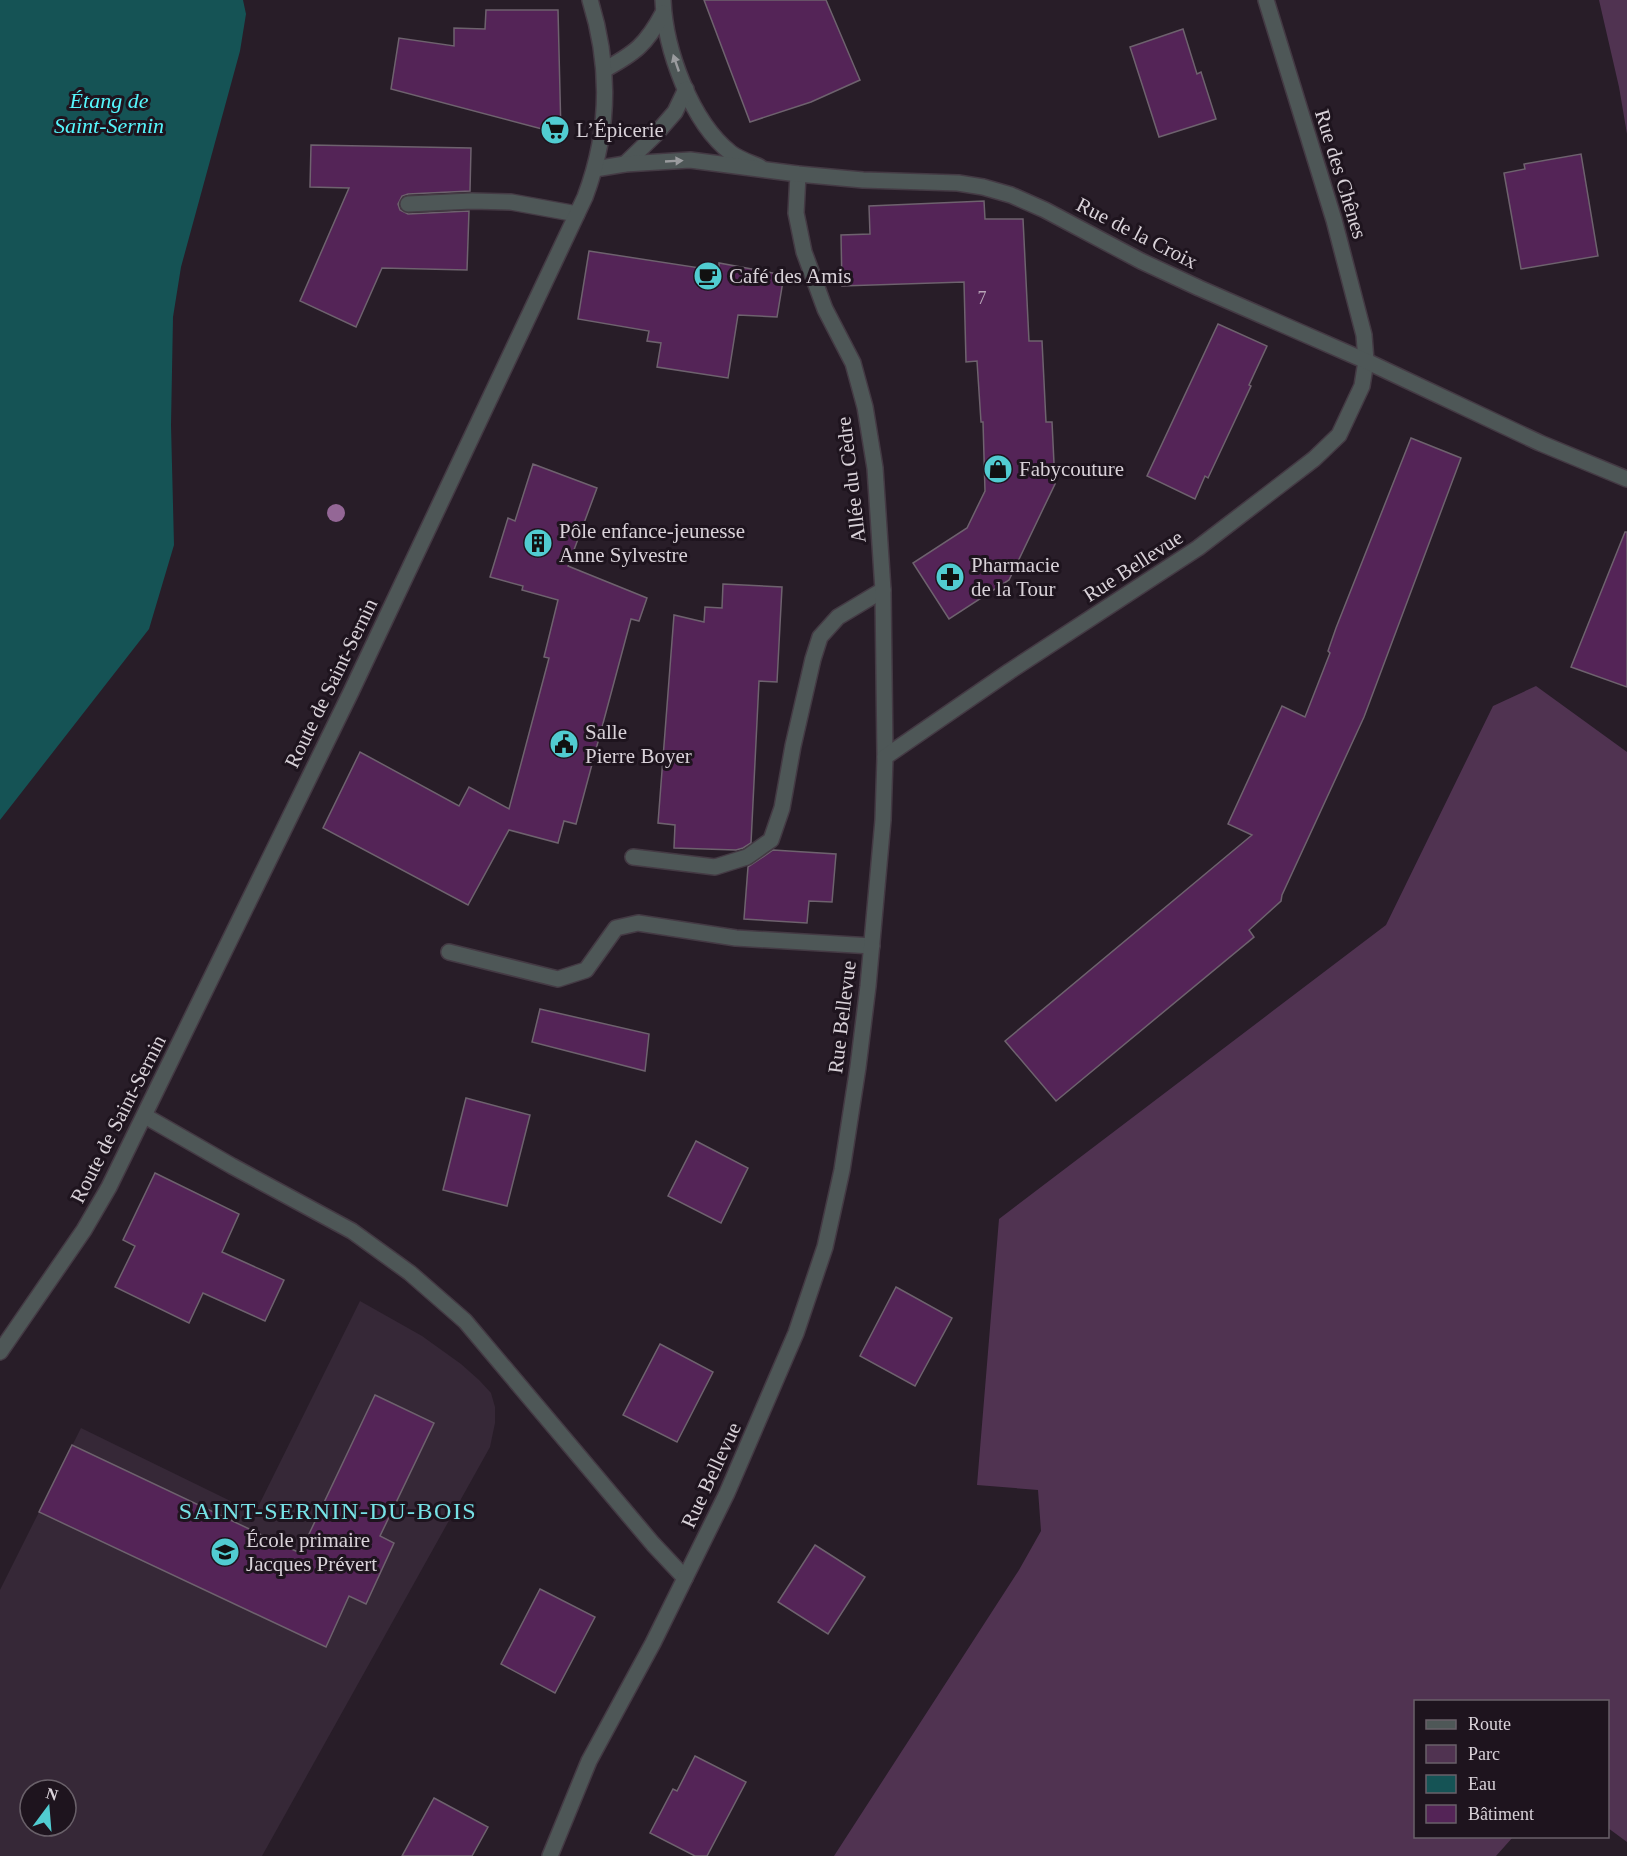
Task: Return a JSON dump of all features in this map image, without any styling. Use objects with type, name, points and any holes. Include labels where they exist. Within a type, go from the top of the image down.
[{"type":"street","name":"Route de Saint-Sernin","points":[[0,1352],[84,1230],[145,1116],[356,682],[577,213],[596,169],[605,110],[604,70],[590,0]]},
{"type":"street","name":"Rue des Chênes","points":[[1266,0],[1334,220],[1364,335],[1366,361]]},
{"type":"street","points":[[604,70],[629,57],[650,37],[663,7]]},
{"type":"street","points":[[663,7],[674,60],[690,100],[714,136],[732,154],[763,168]]},
{"type":"street","points":[[625,164],[675,112],[686,89]]},
{"type":"street","name":"Rue de la Croix","points":[[596,169],[625,164],[690,160],[863,180],[958,183],[984,187],[1011,195],[1045,210],[1141,261],[1366,361],[1540,443],[1627,479]]},
{"type":"street","name":"Allée du Cèdre","points":[[798,174],[796,213],[804,252],[825,309],[853,363],[865,407],[875,468],[883,590],[885,757]]},
{"type":"street","points":[[408,204],[511,202],[577,213]]},
{"type":"street","name":"Rue Bellevue","points":[[550,1856],[589,1761],[653,1643],[727,1493],[796,1333],[825,1247],[842,1170],[858,1067],[883,820],[885,757],[1010,671],[1198,548],[1314,459],[1339,435],[1362,386],[1366,361]]},
{"type":"street","points":[[633,857],[715,867],[747,857],[771,840],[782,808],[795,735],[820,637],[838,617],[883,590]]},
{"type":"street","points":[[448,952],[558,979],[586,970],[616,928],[638,923],[736,938],[872,946]]},
{"type":"street","points":[[145,1116],[352,1231],[410,1273],[465,1321],[653,1544],[685,1578]]},
{"type":"shaded area","name":"École primaire Jacques Prévert","points":[[360,1301],[422,1336],[461,1364],[491,1393],[495,1407],[495,1423],[490,1447],[262,1856],[0,1856],[0,1590],[81,1428],[255,1513]]},
{"type":"green space","points":[[1599,0],[1627,0],[1627,134],[1619,87]]},
{"type":"green space","points":[[1536,686],[1627,752],[1627,1842],[1609,1829],[1609,1700],[1414,1700],[1414,1838],[1512,1838],[1496,1856],[834,1856],[1019,1570],[1041,1531],[1038,1490],[977,1485],[999,1219],[1386,925],[1493,706]]},
{"type":"water","name":"Étang de Saint-Sernin","points":[[0,0],[243,0],[246,14],[240,51],[181,267],[173,317],[171,425],[174,545],[149,629],[0,820]]},
{"type":"building","points":[[704,0],[826,0],[860,80],[811,102],[750,122]]},
{"type":"building","points":[[486,10],[558,10],[561,134],[391,89],[399,38],[454,46],[454,28],[485,29]]},
{"type":"building","points":[[1183,29],[1197,74],[1201,72],[1216,119],[1159,137],[1130,47]]},
{"type":"building","points":[[311,145],[471,148],[470,191],[408,194],[402,196],[398,204],[400,210],[408,214],[469,211],[467,270],[382,268],[356,327],[300,301],[349,188],[310,187]]},
{"type":"building","points":[[1581,154],[1598,256],[1521,269],[1504,173],[1525,169],[1524,164]]},
{"type":"building","points":[[984,201],[985,219],[1023,219],[1029,341],[1042,341],[1046,422],[1052,422],[1055,484],[1009,580],[949,619],[913,563],[967,528],[985,491],[983,422],[981,422],[977,361],[966,362],[964,282],[842,286],[841,235],[870,234],[869,206]]},
{"type":"building","points":[[589,251],[719,271],[719,263],[784,275],[777,317],[738,315],[728,378],[657,367],[661,343],[647,341],[649,331],[578,319]]},
{"type":"building","points":[[1218,324],[1267,346],[1208,478],[1205,476],[1195,499],[1147,476]]},
{"type":"building","points":[[1411,438],[1461,458],[1364,717],[1281,901],[1249,930],[1254,937],[1056,1101],[1005,1041],[1252,835],[1228,824],[1282,706],[1305,717],[1330,653],[1328,651],[1336,628]]},
{"type":"building","points":[[533,464],[597,488],[568,566],[647,598],[639,621],[631,619],[576,824],[564,821],[558,843],[509,830],[468,905],[323,828],[360,752],[459,806],[469,787],[509,809],[549,658],[544,657],[558,600],[522,590],[523,586],[490,577],[508,518],[515,521]]},
{"type":"building","points":[[1625,532],[1627,532],[1627,687],[1571,667]]},
{"type":"building","points":[[723,584],[782,587],[777,682],[759,681],[751,843],[736,850],[674,848],[675,825],[658,823],[674,615],[704,622],[705,607],[722,608]]},
{"type":"building","points":[[773,850],[836,854],[832,902],[809,901],[807,923],[744,919],[748,867]]},
{"type":"building","points":[[540,1009],[649,1034],[645,1071],[532,1042]]},
{"type":"building","points":[[466,1098],[530,1115],[507,1206],[443,1190]]},
{"type":"building","points":[[696,1141],[748,1168],[721,1223],[668,1196]]},
{"type":"building","points":[[155,1173],[239,1214],[222,1252],[284,1280],[265,1321],[203,1293],[189,1323],[115,1287],[135,1246],[123,1240]]},
{"type":"building","points":[[896,1287],[952,1318],[915,1386],[860,1356]]},
{"type":"building","points":[[660,1344],[713,1372],[677,1442],[623,1415]]},
{"type":"building","points":[[375,1395],[434,1423],[380,1536],[394,1543],[366,1604],[349,1596],[326,1647],[39,1512],[72,1445],[300,1553]]},
{"type":"building","points":[[815,1545],[865,1577],[828,1634],[778,1602]]},
{"type":"building","points":[[540,1589],[595,1617],[555,1693],[501,1664]]},
{"type":"building","points":[[695,1756],[746,1782],[707,1856],[695,1856],[650,1833],[673,1789],[677,1791]]},
{"type":"building","points":[[434,1798],[488,1827],[472,1856],[402,1856]]},
{"type":"place","name":"L’Épicerie","points":[[555,130]]},
{"type":"place","name":"Café des Amis","points":[[708,276]]},
{"type":"place","name":"Fabycouture","points":[[998,469]]},
{"type":"place","name":"Pôle enfance-jeunesse Anne Sylvestre","points":[[538,543]]},
{"type":"place","name":"Pharmacie de la Tour","points":[[950,577]]},
{"type":"place","name":"Salle Pierre Boyer","points":[[564,744]]},
{"type":"place","name":"École primaire Jacques Prévert","points":[[225,1552]]},
{"type":"district","name":"SAINT-SERNIN-DU-BOIS","points":[[328,1511]]}]
